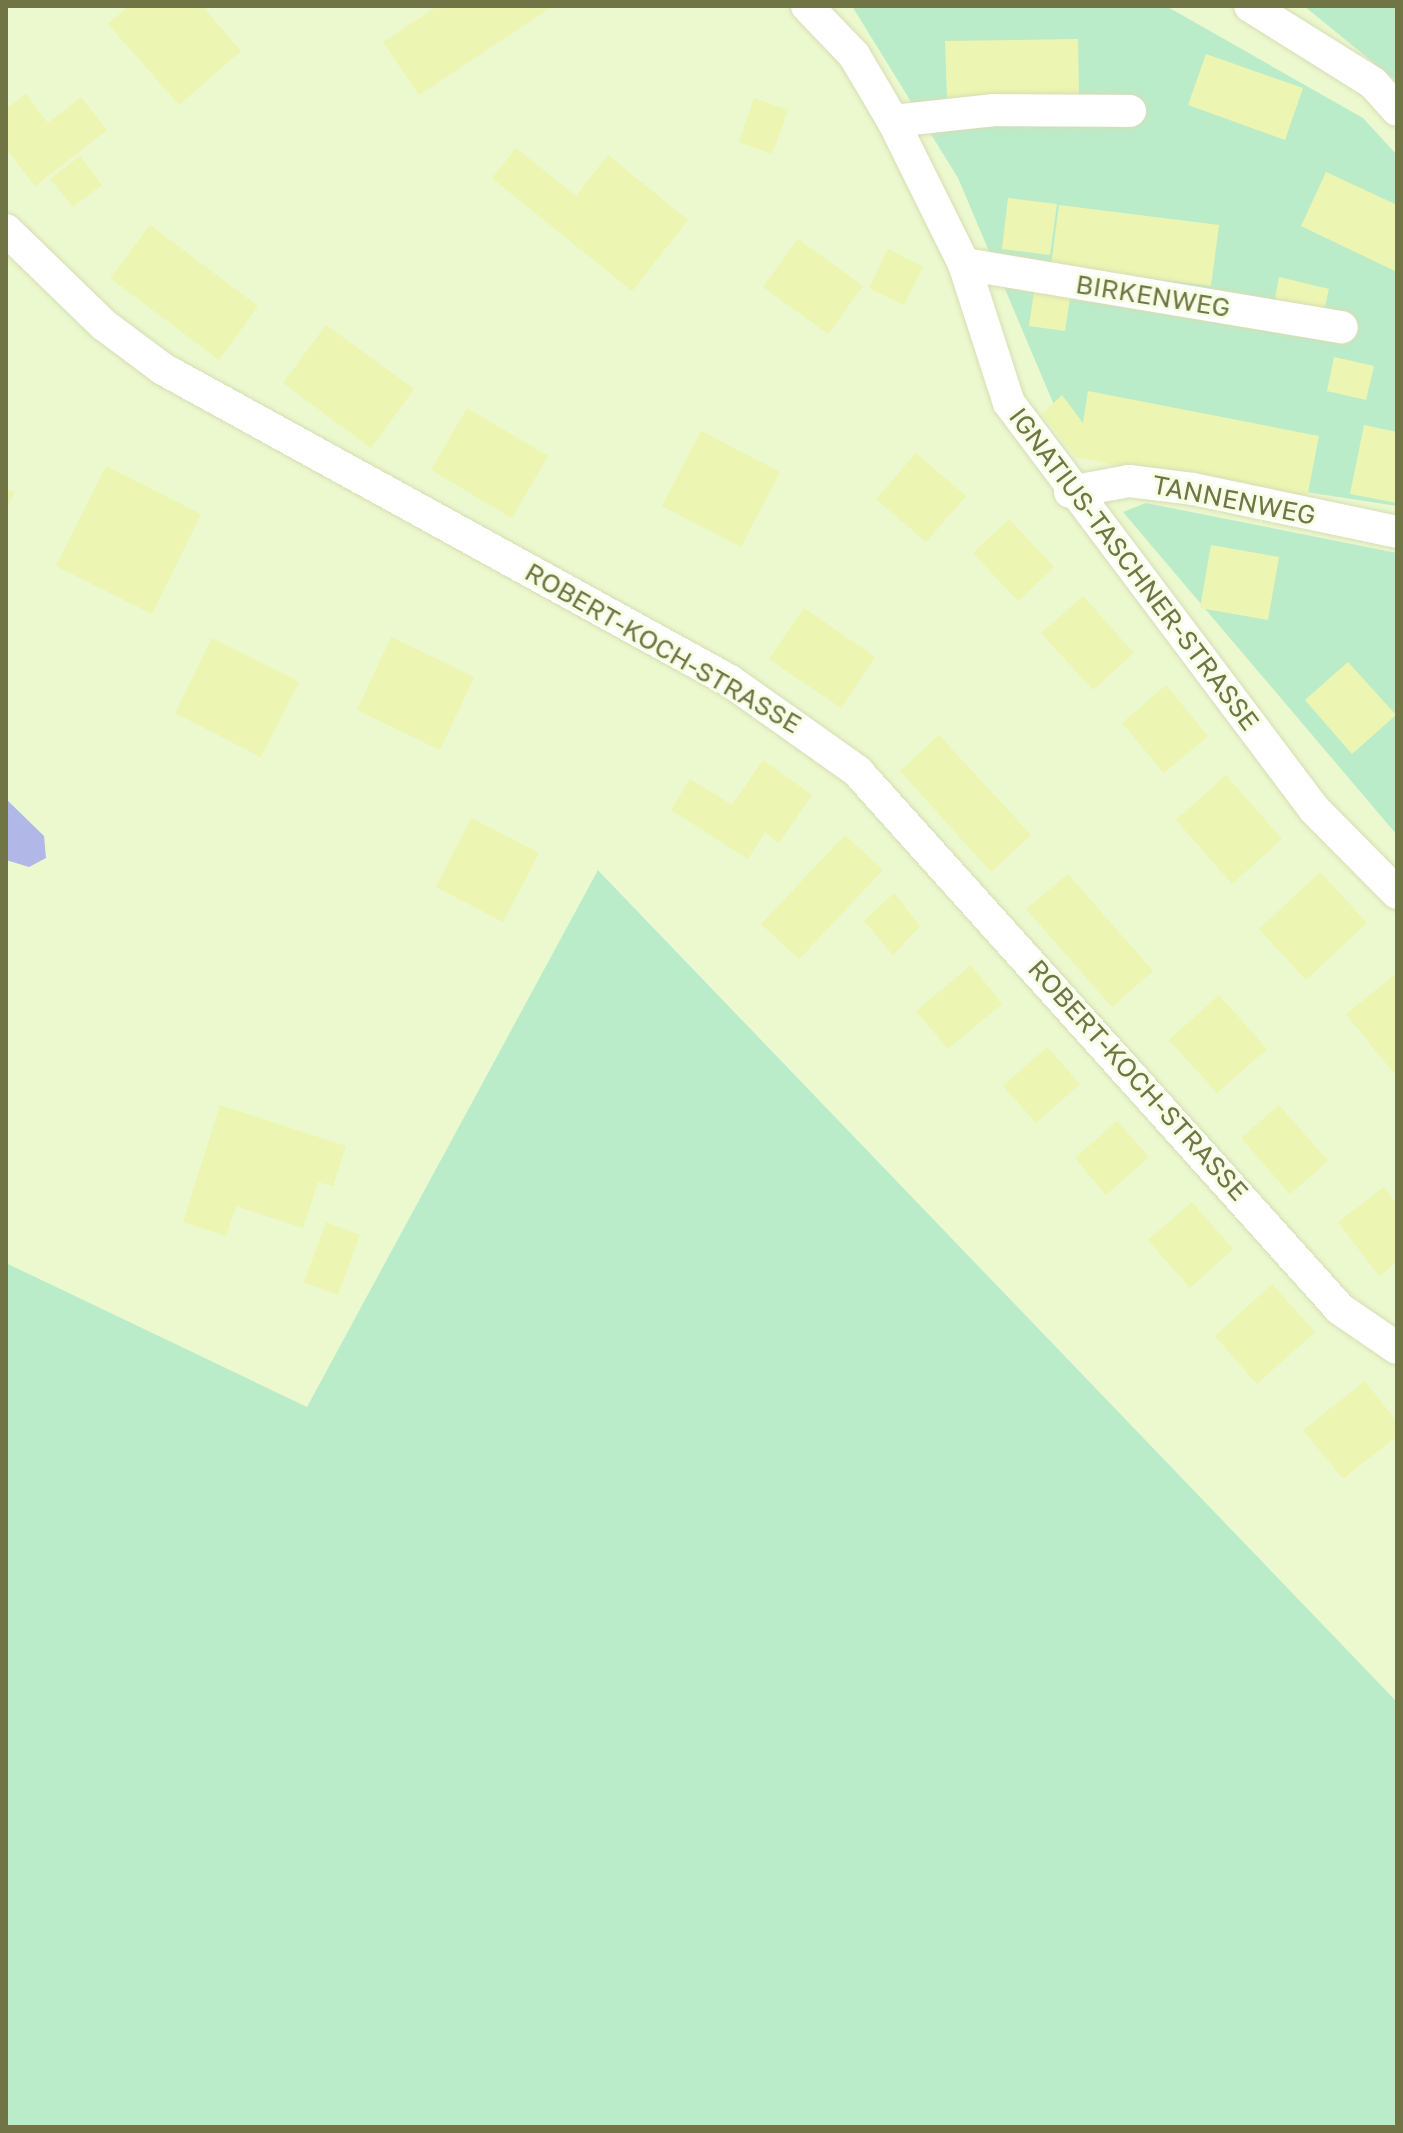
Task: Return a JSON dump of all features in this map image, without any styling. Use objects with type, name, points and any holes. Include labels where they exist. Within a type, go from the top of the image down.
[{"type":"street","name":"IGNATIUS-TASCHNER-STRASSE","points":[[807,6],[854,55],[893,121],[964,264],[1009,403],[1070,492],[1314,809],[1397,893]]},
{"type":"street","points":[[1250,6],[1373,83],[1397,110]]},
{"type":"street","points":[[893,121],[994,110],[1130,111]]},
{"type":"street","name":"ROBERT-KOCH-STRASSE","points":[[8,238],[104,325],[163,369],[730,681],[857,771],[1340,1309],[1397,1348]]},
{"type":"street","name":"BIRKENWEG","points":[[964,264],[1342,327]]},
{"type":"street","name":"TANNENWEG","points":[[1070,492],[1129,481],[1180,487],[1397,532]]},
{"type":"shaded area","points":[[6,6],[1397,6],[1397,1702],[599,870],[307,1408],[6,1263]]},
{"type":"shaded area","points":[[852,6],[1166,6],[1363,118],[1397,155],[1397,506],[1076,457],[958,178]]},
{"type":"shaded area","points":[[1304,6],[1397,6],[1397,82]]},
{"type":"shaded area","points":[[1146,503],[1397,553],[1397,835],[1123,512]]},
{"type":"shaded area","points":[[598,870],[1397,1702],[1397,2127],[6,2127],[6,1263],[307,1407]]},
{"type":"water","points":[[6,799],[44,836],[46,858],[29,867],[6,860]]},
{"type":"building","points":[[129,6],[202,6],[241,51],[179,105],[108,24]]},
{"type":"building","points":[[438,6],[553,6],[419,95],[383,42]]},
{"type":"building","points":[[1078,39],[1079,96],[947,98],[945,41]]},
{"type":"building","points":[[1206,54],[1303,88],[1285,140],[1188,105]]},
{"type":"building","points":[[26,94],[48,123],[81,97],[107,130],[35,186],[6,149],[6,109]]},
{"type":"building","points":[[754,98],[788,110],[772,154],[739,142]]},
{"type":"building","points":[[516,148],[576,196],[608,155],[688,220],[632,291],[492,178]]},
{"type":"building","points":[[80,156],[102,185],[73,207],[50,179]]},
{"type":"building","points":[[1326,172],[1397,205],[1397,272],[1301,226]]},
{"type":"building","points":[[1008,198],[1057,204],[1050,255],[1002,249]]},
{"type":"building","points":[[1059,205],[1219,225],[1211,286],[1051,266]]},
{"type":"building","points":[[150,225],[258,306],[219,360],[110,278]]},
{"type":"building","points":[[798,239],[863,286],[828,334],[763,287]]},
{"type":"building","points":[[888,249],[923,267],[904,305],[869,288]]},
{"type":"building","points":[[1279,277],[1329,289],[1324,310],[1275,299]]},
{"type":"building","points":[[1034,292],[1070,298],[1065,331],[1029,326]]},
{"type":"building","points":[[326,325],[414,389],[371,448],[283,383]]},
{"type":"building","points":[[1334,357],[1374,366],[1366,400],[1327,391]]},
{"type":"building","points":[[1088,391],[1319,436],[1306,503],[1076,457],[1042,414],[1062,395],[1083,423]]},
{"type":"building","points":[[467,408],[548,456],[512,518],[431,470]]},
{"type":"building","points":[[1364,425],[1397,432],[1397,503],[1350,494]]},
{"type":"building","points":[[701,431],[780,472],[741,547],[662,506]]},
{"type":"building","points":[[916,453],[966,496],[926,542],[876,499]]},
{"type":"building","points":[[106,466],[201,514],[152,614],[56,566]]},
{"type":"building","points":[[6,489],[14,492],[6,511]]},
{"type":"building","points":[[1009,519],[1054,567],[1018,601],[973,553]]},
{"type":"building","points":[[1211,545],[1279,557],[1268,620],[1200,608]]},
{"type":"building","points":[[1083,596],[1134,653],[1093,690],[1041,633]]},
{"type":"building","points":[[804,608],[875,657],[841,708],[769,659]]},
{"type":"building","points":[[391,637],[474,677],[440,750],[357,710]]},
{"type":"building","points":[[212,638],[299,682],[261,757],[175,713]]},
{"type":"building","points":[[1348,662],[1396,715],[1352,754],[1305,700]]},
{"type":"building","points":[[1166,685],[1208,736],[1164,773],[1122,723]]},
{"type":"building","points":[[939,735],[1031,835],[991,872],[900,771]]},
{"type":"building","points":[[763,760],[812,795],[779,843],[765,832],[748,859],[671,810],[690,779],[732,805]]},
{"type":"building","points":[[1226,775],[1282,839],[1232,884],[1176,820]]},
{"type":"building","points":[[471,818],[539,853],[503,922],[436,887]]},
{"type":"building","points":[[845,835],[883,870],[799,959],[761,924]]},
{"type":"building","points":[[1320,872],[1367,923],[1306,980],[1259,929]]},
{"type":"building","points":[[1068,874],[1153,971],[1112,1007],[1026,909]]},
{"type":"building","points":[[894,893],[920,926],[893,955],[864,921]]},
{"type":"building","points":[[971,965],[1002,1004],[948,1049],[916,1011]]},
{"type":"building","points":[[1397,973],[1397,1077],[1346,1014]]},
{"type":"building","points":[[1219,995],[1267,1049],[1217,1093],[1169,1040]]},
{"type":"building","points":[[1047,1047],[1080,1084],[1036,1123],[1003,1086]]},
{"type":"building","points":[[220,1105],[346,1146],[333,1186],[318,1182],[303,1228],[236,1206],[226,1236],[183,1222]]},
{"type":"building","points":[[1279,1105],[1328,1161],[1290,1194],[1241,1138]]},
{"type":"building","points":[[1117,1121],[1149,1157],[1106,1195],[1075,1158]]},
{"type":"building","points":[[1384,1187],[1397,1204],[1397,1262],[1379,1276],[1338,1222]]},
{"type":"building","points":[[1192,1202],[1233,1249],[1190,1288],[1148,1240]]},
{"type":"building","points":[[326,1222],[360,1235],[338,1295],[304,1282]]},
{"type":"building","points":[[1272,1284],[1315,1332],[1257,1384],[1215,1336]]},
{"type":"building","points":[[1365,1381],[1397,1422],[1397,1436],[1343,1479],[1303,1430]]}]
